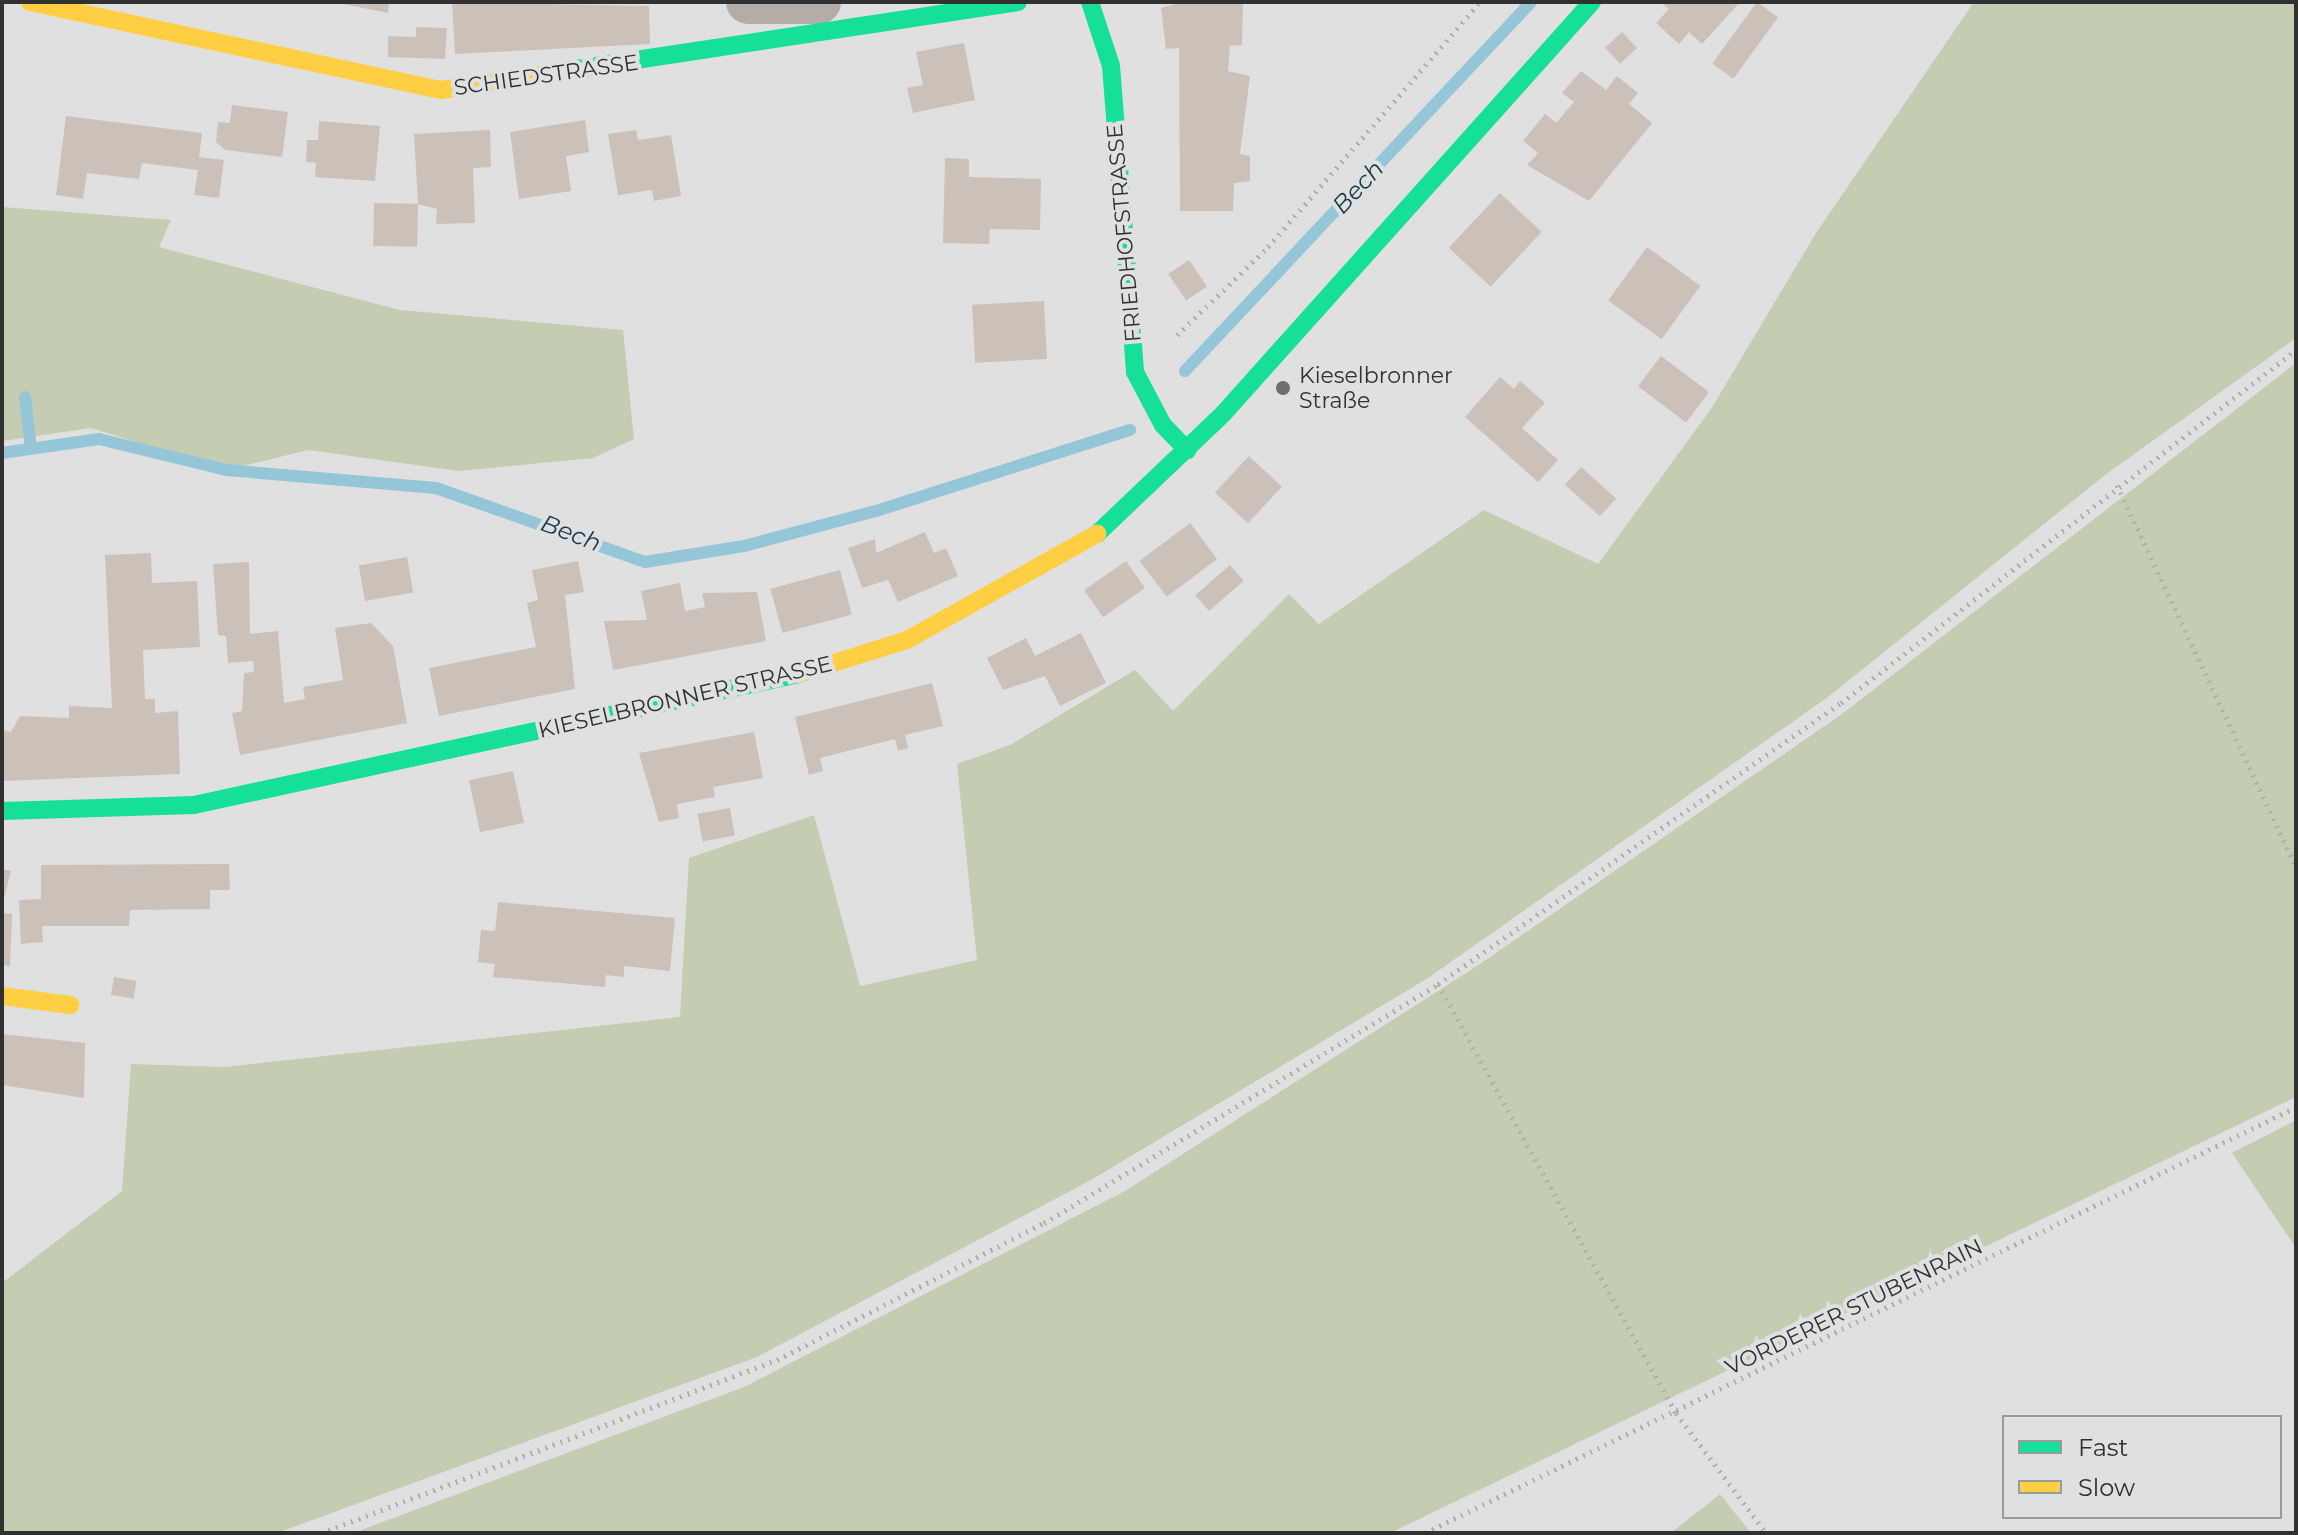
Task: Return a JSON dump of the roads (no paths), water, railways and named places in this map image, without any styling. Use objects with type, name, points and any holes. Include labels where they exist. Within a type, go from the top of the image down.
[{"type":"main road","name":"SCHIEDSTRASSE","points":[[30,2],[441,90],[1001,4]]},
{"type":"main road","name":"FRIEDHOFSTRASSE","points":[[1090,2],[1111,66],[1135,372],[1163,425],[1187,450]]},
{"type":"main road","name":"KIESELBRONNER STRASSE","points":[[2,811],[194,805],[812,671],[907,640],[1005,589],[1104,530],[1187,450],[1592,2]]},
{"type":"main road","points":[[2,996],[70,1005]]},
{"type":"street","points":[[748,2],[819,2]]},
{"type":"waterway","name":"Bech","points":[[1185,371],[1531,2]]},
{"type":"waterway","points":[[25,397],[31,449]]},
{"type":"waterway","name":"Bech","points":[[2,453],[99,439],[226,470],[436,488],[645,562],[744,546],[876,511],[1130,430]]},
{"type":"place","name":"Kieselbronner Straße","points":[[1283,388]]}]
